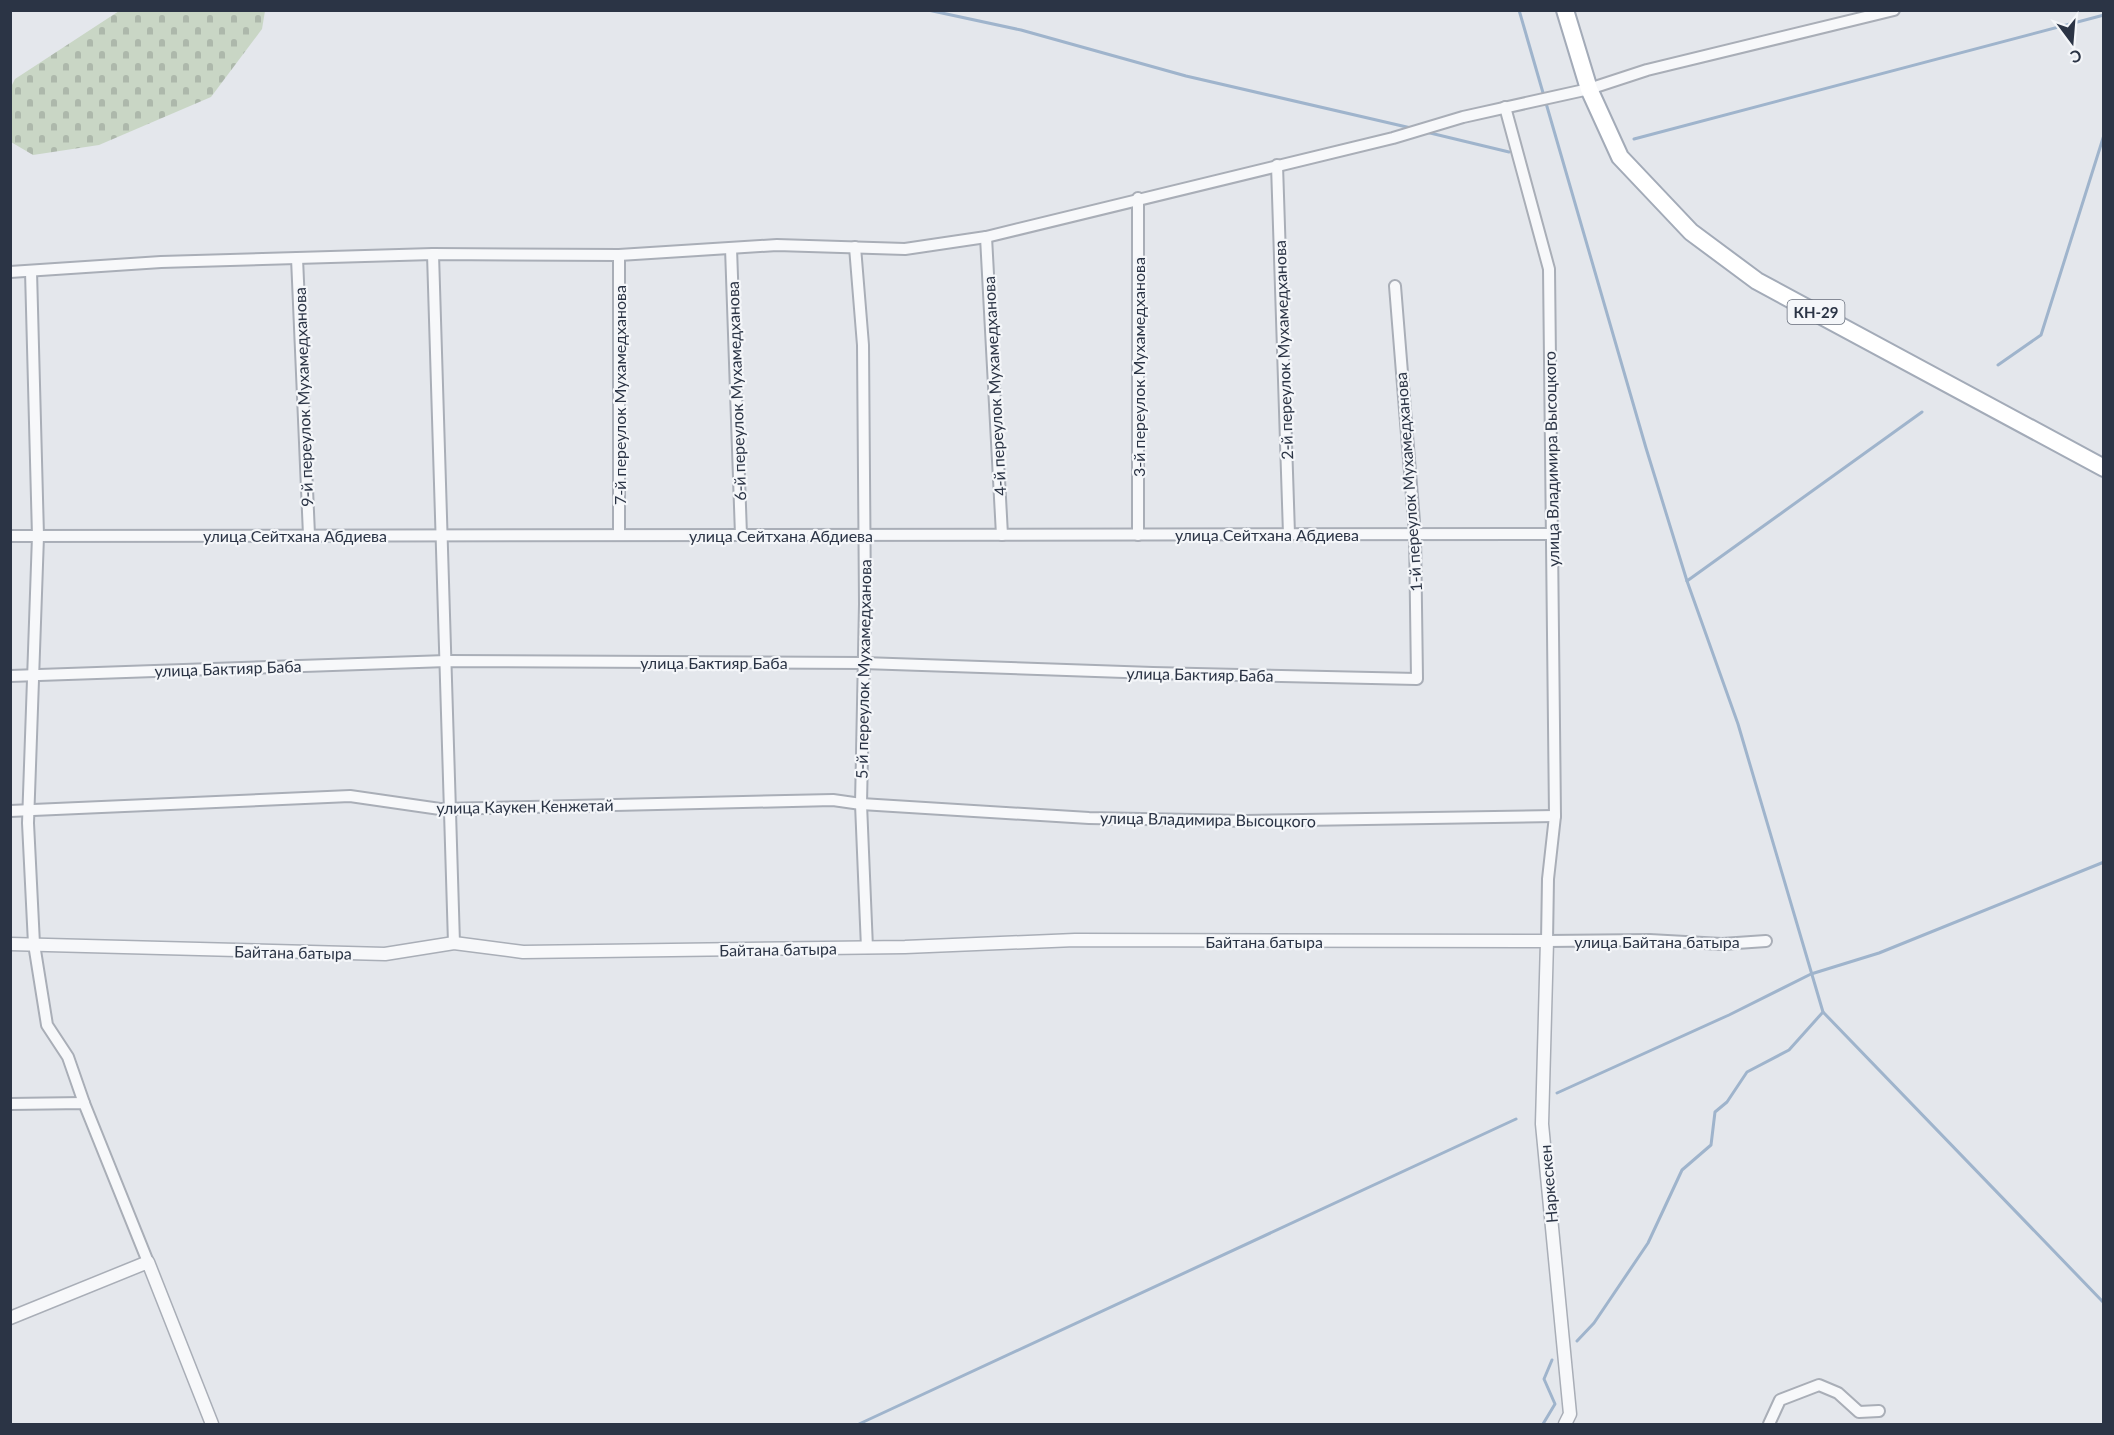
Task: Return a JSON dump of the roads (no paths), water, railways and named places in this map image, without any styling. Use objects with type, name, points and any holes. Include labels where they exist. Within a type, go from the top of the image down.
[{"type":"main road","name":"КН-29","points":[[1565,10],[1589,88],[1620,157],[1691,232],[1757,281],[2103,468]]},
{"type":"street","points":[[10,273],[161,262],[433,254],[619,255],[777,245],[905,249],[986,237],[1138,198],[1393,138],[1453,120],[1589,88],[1647,70],[1894,10]]},
{"type":"street","name":"улица Владимира Высоцкого","points":[[1505,107],[1549,269],[1555,816],[1548,879],[1547,941]]},
{"type":"street","name":"2-й переулок Мухамедханова","points":[[1277,165],[1289,534]]},
{"type":"street","name":"3-й переулок Мухамедханова","points":[[1138,198],[1138,535]]},
{"type":"street","name":"4-й переулок Мухамедханова","points":[[986,237],[1002,535]]},
{"type":"street","name":"5-й переулок Мухамедханова","points":[[855,247],[862,345],[865,535],[861,804],[867,948]]},
{"type":"street","name":"6-й переулок Мухамедханова","points":[[731,248],[741,535]]},
{"type":"street","points":[[433,254],[452,808],[454,943]]},
{"type":"street","name":"7-й переулок Мухамедханова","points":[[619,255],[619,535]]},
{"type":"street","name":"9-й переулок Мухамедханова","points":[[297,258],[309,536]]},
{"type":"street","points":[[31,271],[38,536],[28,811],[34,944],[48,1026],[68,1057],[84,1103],[212,1425]]},
{"type":"street","name":"1-й переулок Мухамедханова","points":[[1395,286],[1415,534],[1417,679]]},
{"type":"street","name":"улица Сейтхана Абдиева","points":[[10,536],[1551,534]]},
{"type":"street","name":"улица Бактияр Баба","points":[[10,676],[447,661],[863,663],[1417,679]]},
{"type":"street","name":"улица Каукен Кенжетай","points":[[10,811],[350,796],[452,808],[833,800],[861,804]]},
{"type":"street","name":"улица Владимира Высоцкого","points":[[861,804],[1089,818],[1246,821],[1555,816]]},
{"type":"street","name":"Байтана батыра","points":[[10,944],[384,954],[454,943],[523,952],[867,948],[1086,940],[1547,941]]},
{"type":"street","name":"улица Байтана батыра","points":[[1547,941],[1649,940],[1722,944],[1766,941]]},
{"type":"street","name":"Наркескен","points":[[1547,941],[1542,1124],[1570,1414],[1565,1425]]},
{"type":"street","points":[[10,1104],[84,1103]]},
{"type":"street","points":[[10,1318],[148,1262]]},
{"type":"street","points":[[1769,1425],[1779,1400],[1819,1385],[1838,1393],[1859,1412],[1879,1411]]},
{"type":"waterway","points":[[928,10],[1021,30],[1186,76],[1411,128]]},
{"type":"waterway","points":[[1519,10],[1646,448],[1687,581],[1738,724],[1823,1012],[2104,1303]]},
{"type":"waterway","points":[[1634,139],[2104,15]]},
{"type":"waterway","points":[[1426,132],[1509,152]]},
{"type":"waterway","points":[[1998,365],[2041,335],[2104,135]]},
{"type":"waterway","points":[[1687,581],[1922,412]]},
{"type":"waterway","points":[[1557,1093],[1729,1015],[1811,974],[1879,953],[2104,862]]},
{"type":"waterway","points":[[1577,1341],[1594,1323],[1648,1243],[1682,1170],[1711,1145],[1715,1112],[1727,1102],[1747,1072],[1789,1050],[1823,1012]]},
{"type":"waterway","points":[[859,1424],[1516,1119]]},
{"type":"waterway","points":[[1543,1424],[1555,1404],[1544,1379],[1552,1360]]}]
